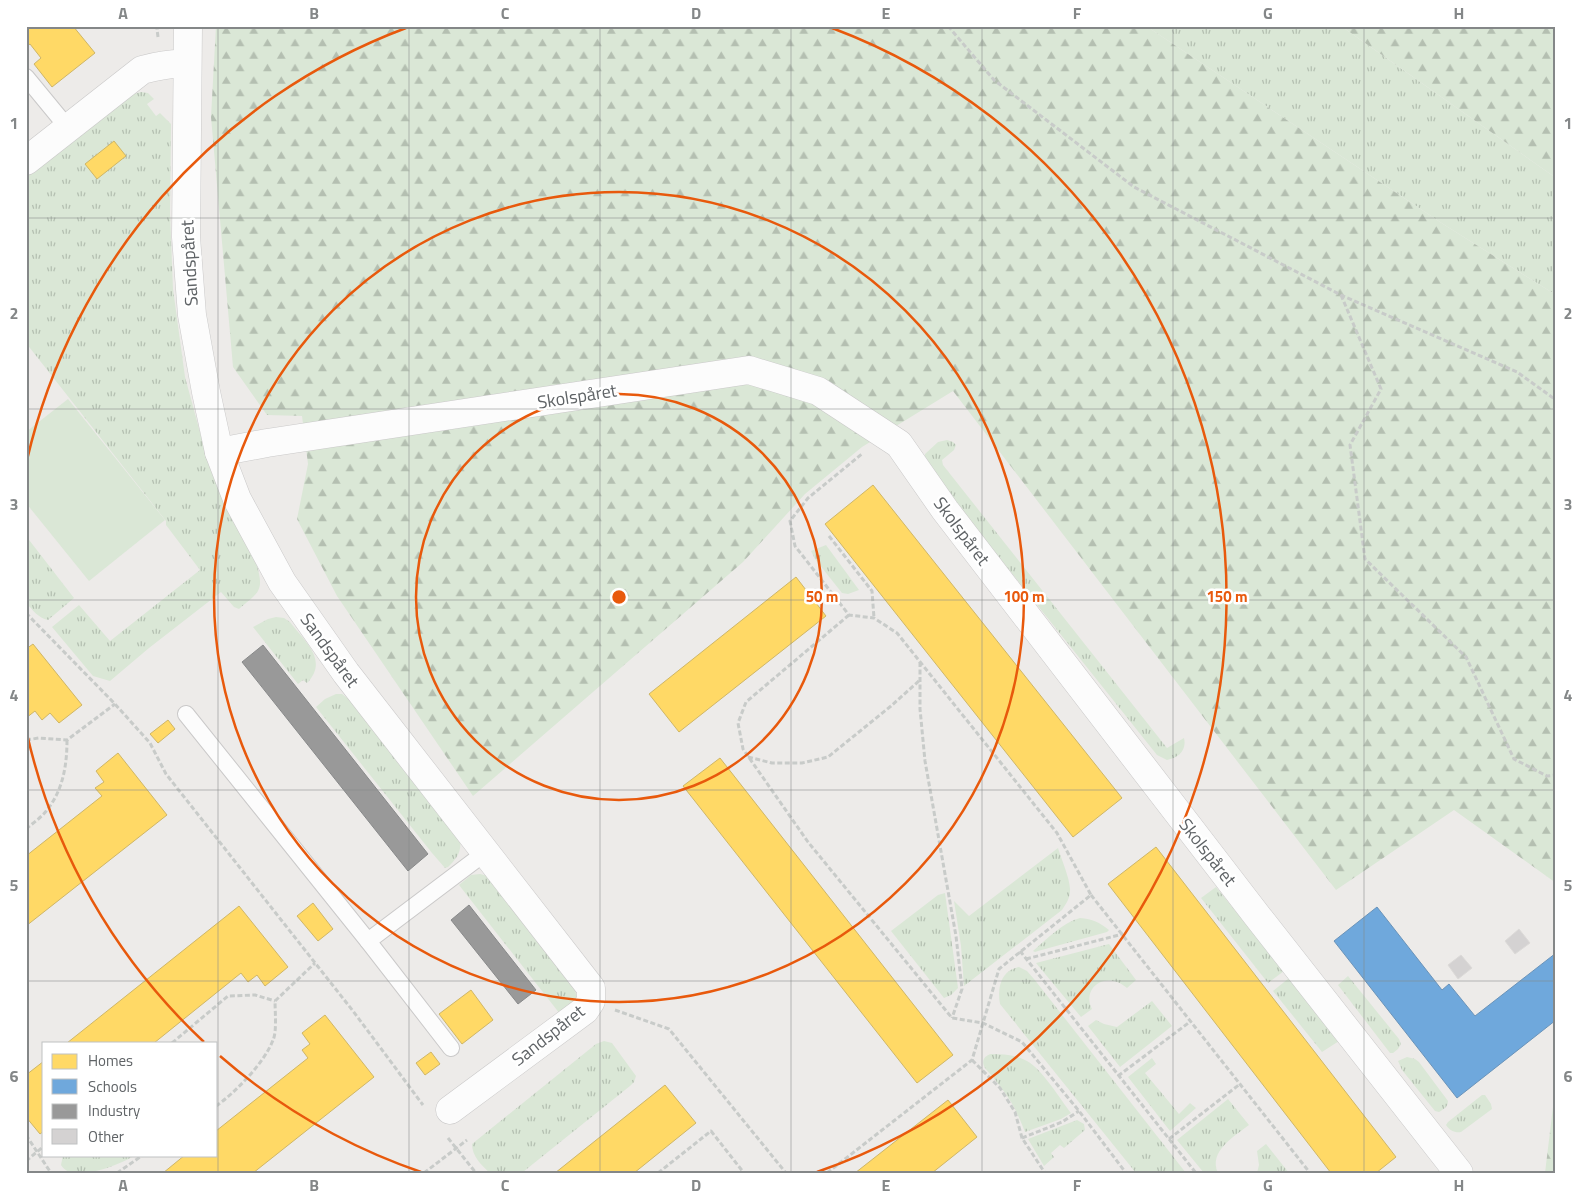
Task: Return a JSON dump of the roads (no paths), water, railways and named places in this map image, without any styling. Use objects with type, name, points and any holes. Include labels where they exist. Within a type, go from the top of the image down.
[{"type":"street","name":"Sandspåret","points":[[188,26],[186,64],[186,237],[192,315],[206,392],[220,452],[237,499],[282,582],[346,673],[591,988],[591,1001],[584,1010],[440,1118]]},
{"type":"street","points":[[26,160],[142,70],[176,63],[186,64]]},
{"type":"street","name":"Skolspåret","points":[[220,452],[267,442],[749,370],[818,391],[898,444],[945,510],[1452,1171]]},
{"type":"lane","points":[[26,77],[68,128]]},
{"type":"lane","points":[[186,714],[451,1048]]},
{"type":"lane","points":[[368,941],[486,852]]}]
